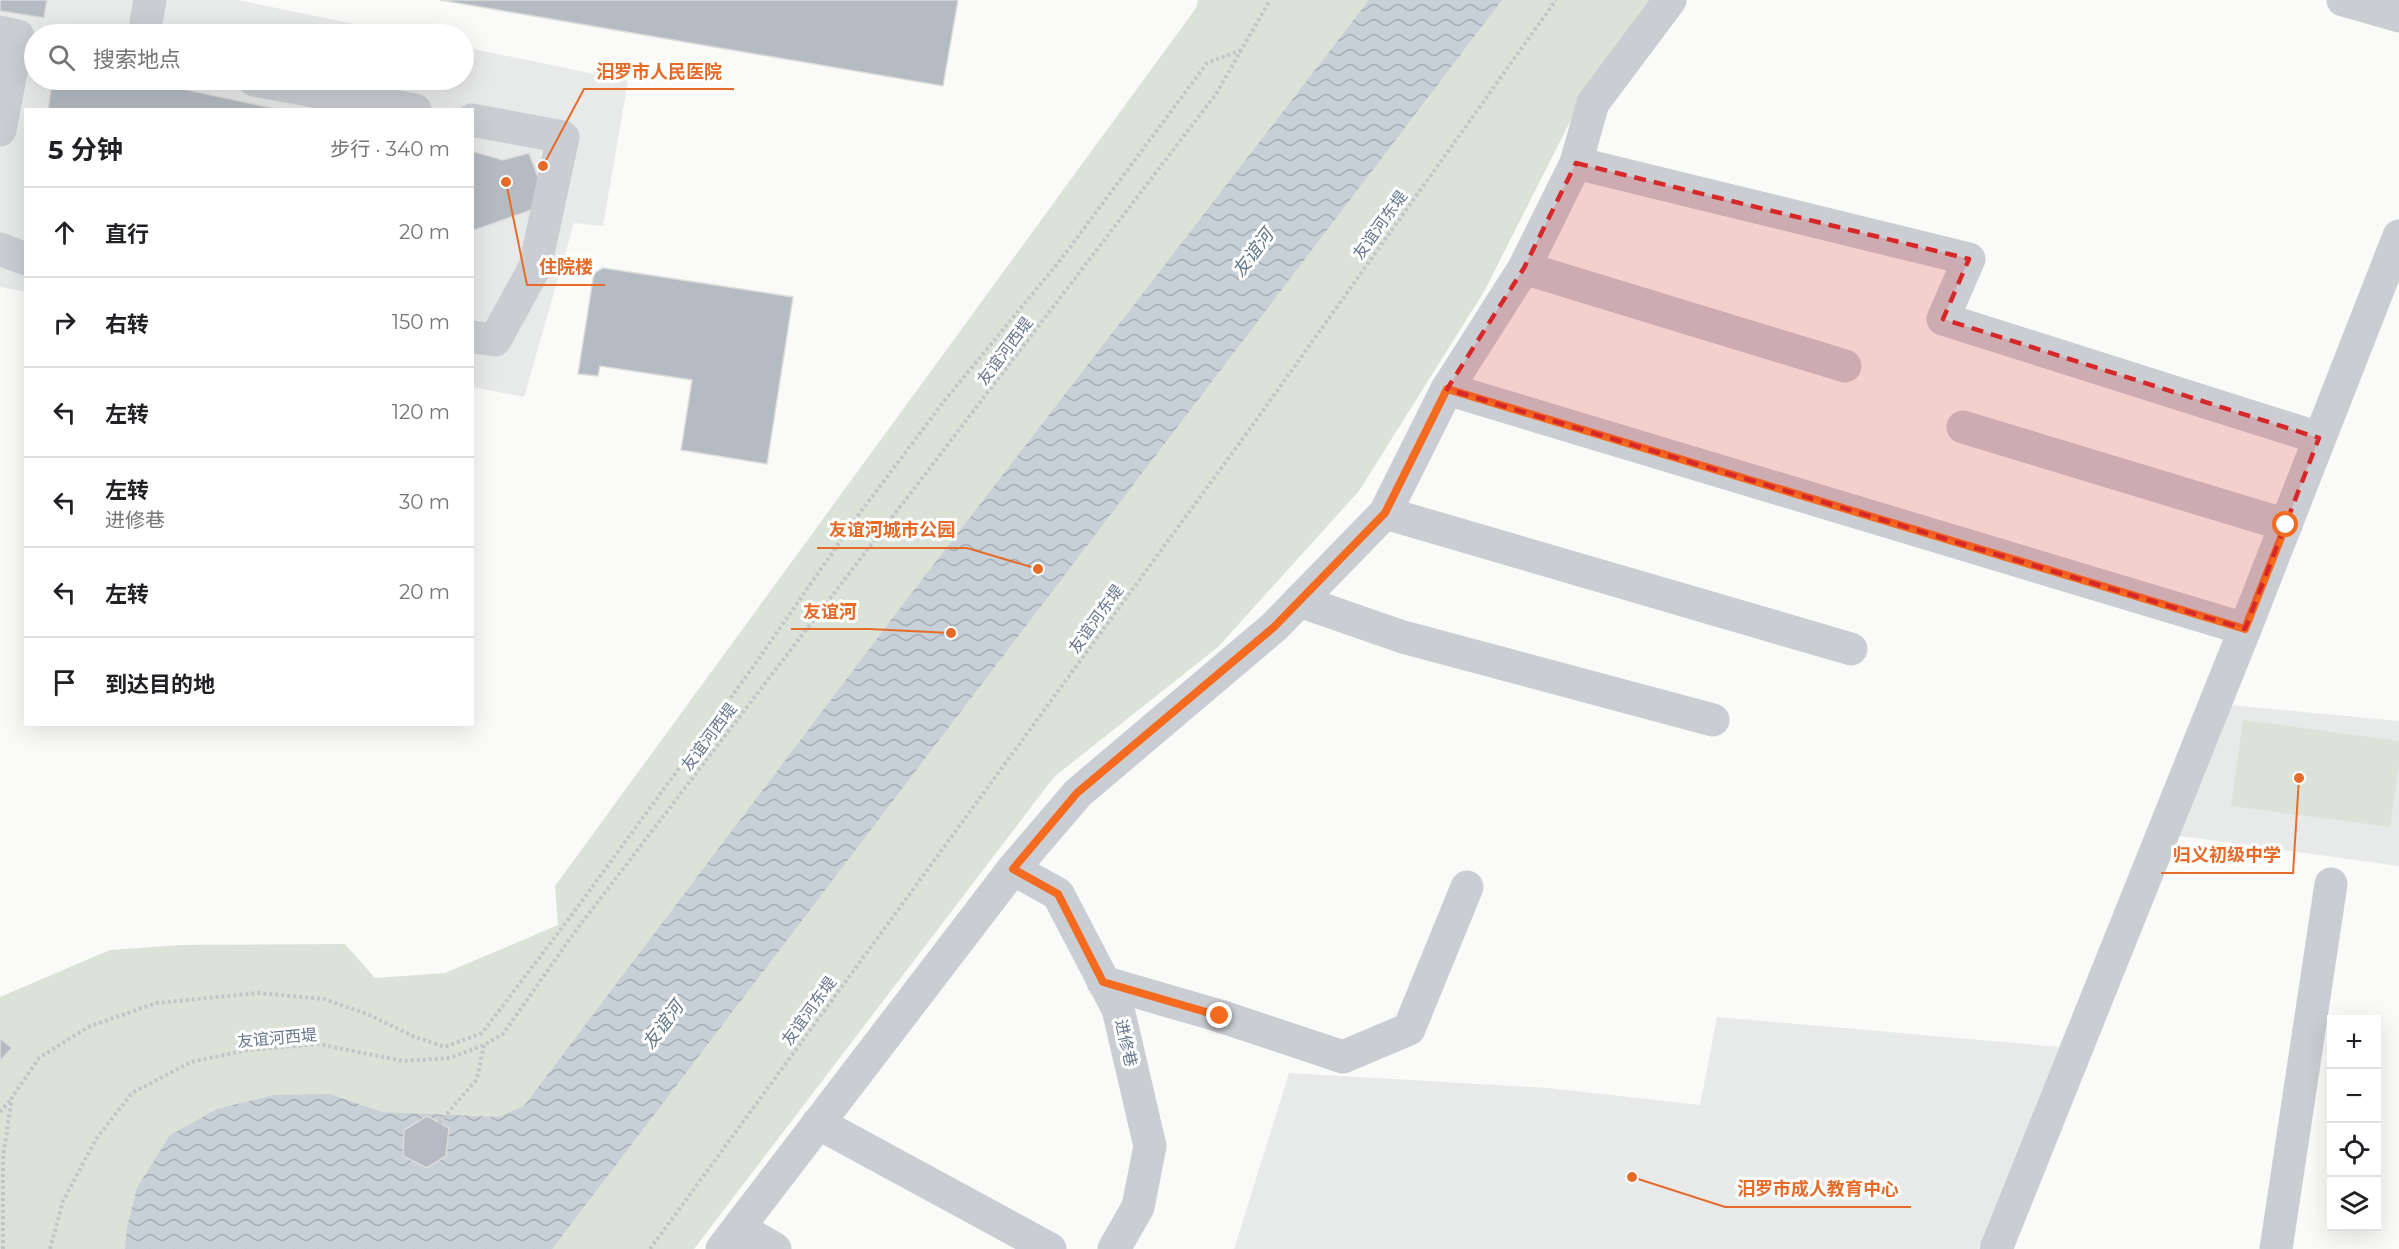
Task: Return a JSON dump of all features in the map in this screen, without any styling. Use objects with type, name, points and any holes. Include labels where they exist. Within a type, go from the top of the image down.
[{"type":"street","points":[[146,24],[150,0]]},
{"type":"street","points":[[775,1249],[730,1238],[1013,869],[1077,793],[1274,627],[1385,513],[1447,389],[1524,268],[1576,163],[1593,103],[1670,0]]},
{"type":"street","points":[[2343,0],[2399,16]]},
{"type":"street","points":[[0,130],[18,35]]},
{"type":"street","points":[[308,90],[404,108]]},
{"type":"street","points":[[474,120],[564,137],[535,267],[495,340],[474,337]]},
{"type":"street","points":[[1576,163],[1969,259],[1943,319],[2319,438]]},
{"type":"street","points":[[1996,1249],[2245,629],[2399,236]]},
{"type":"street","points":[[0,249],[24,258]]},
{"type":"street","points":[[1524,268],[1845,366]]},
{"type":"street","points":[[1447,389],[2245,629]]},
{"type":"street","points":[[1963,427],[2286,525]]},
{"type":"street","points":[[1385,513],[1851,649]]},
{"type":"street","points":[[1299,601],[1403,637],[1713,720]]},
{"type":"street","name":"进修巷","points":[[1013,869],[1058,894],[1118,1010],[1150,1146],[1138,1207],[1114,1249]]},
{"type":"street","points":[[2276,1249],[2331,884]]},
{"type":"street","points":[[1103,982],[1220,1016],[1343,1057],[1409,1029],[1467,887]]},
{"type":"street","points":[[818,1124],[1050,1249]]},
{"type":"path","name":"友谊河西堤","points":[[50,1249],[63,1201],[96,1139],[132,1093],[191,1062],[248,1050],[318,1044],[402,1061],[450,1058],[484,1045],[503,1034],[574,933],[1216,94],[1270,0]]},
{"type":"path","name":"友谊河东堤","points":[[650,1249],[1245,436],[1556,0]]},
{"type":"path","points":[[0,1112],[39,1058],[88,1027],[156,1003],[258,993],[324,999],[445,1047],[482,1033],[682,766],[862,510],[945,400],[1062,258],[1207,63],[1242,51]]},
{"type":"path","points":[[439,1123],[477,1079],[484,1045]]},
{"type":"path","points":[[3,1249],[3,1157],[12,1097]]},
{"type":"highlighted area","points":[[1576,163],[1969,259],[1943,319],[2319,438],[2245,629],[1447,389],[1524,268]]},
{"type":"shaded area","points":[[0,0],[237,0],[355,24],[24,24],[24,90],[474,90],[474,49],[628,81],[603,226],[574,223],[524,397],[474,387],[474,108],[24,108],[24,292],[0,287]]},
{"type":"shaded area","points":[[1198,0],[1657,0],[1583,96],[1485,290],[1359,491],[1218,647],[1054,777],[694,1249],[0,1249],[0,997],[110,950],[182,945],[345,944],[375,978],[445,973],[558,925],[555,886],[1196,8]]},
{"type":"shaded area","points":[[2231,705],[2399,721],[2399,866],[2173,835]]},
{"type":"shaded area","points":[[2243,720],[2399,741],[2399,766],[2390,827],[2231,806]]},
{"type":"shaded area","points":[[1717,1017],[2059,1047],[1978,1249],[1234,1249],[1289,1073],[1548,1088],[1700,1105]]},
{"type":"water","name":"友谊河","points":[[1369,0],[1502,0],[552,1249],[125,1249],[127,1228],[137,1188],[170,1135],[217,1109],[274,1095],[330,1094],[382,1112],[498,1117],[524,1106],[904,603]]},
{"type":"building","points":[[0,0],[47,0],[44,18],[0,11]]},
{"type":"building","points":[[440,0],[958,0],[943,86]]},
{"type":"building","points":[[51,90],[187,90],[273,108],[48,108]]},
{"type":"building","points":[[474,152],[503,160],[529,153],[548,204],[474,230]]},
{"type":"building","points":[[603,268],[793,297],[767,464],[681,450],[692,380],[600,366],[598,376],[578,374],[594,273]]},
{"type":"building","points":[[0,1038],[12,1048],[0,1061]]},
{"type":"building","points":[[427,1116],[449,1128],[446,1156],[427,1168],[403,1156],[404,1130]]},
{"type":"place","name":"汨罗市人民医院","points":[[543,166]]},
{"type":"place","name":"住院楼","points":[[506,182]]},
{"type":"place","name":"友谊河城市公园","points":[[1038,569]]},
{"type":"place","name":"友谊河","points":[[951,633]]},
{"type":"place","name":"归义初级中学","points":[[2299,778]]},
{"type":"place","name":"汨罗市成人教育中心","points":[[1632,1177]]},
{"type":"route","points":[[1220,1016],[1103,982],[1058,894],[1013,869],[1077,793],[1274,627],[1385,513],[1447,389],[2245,629],[2286,525]]}]
